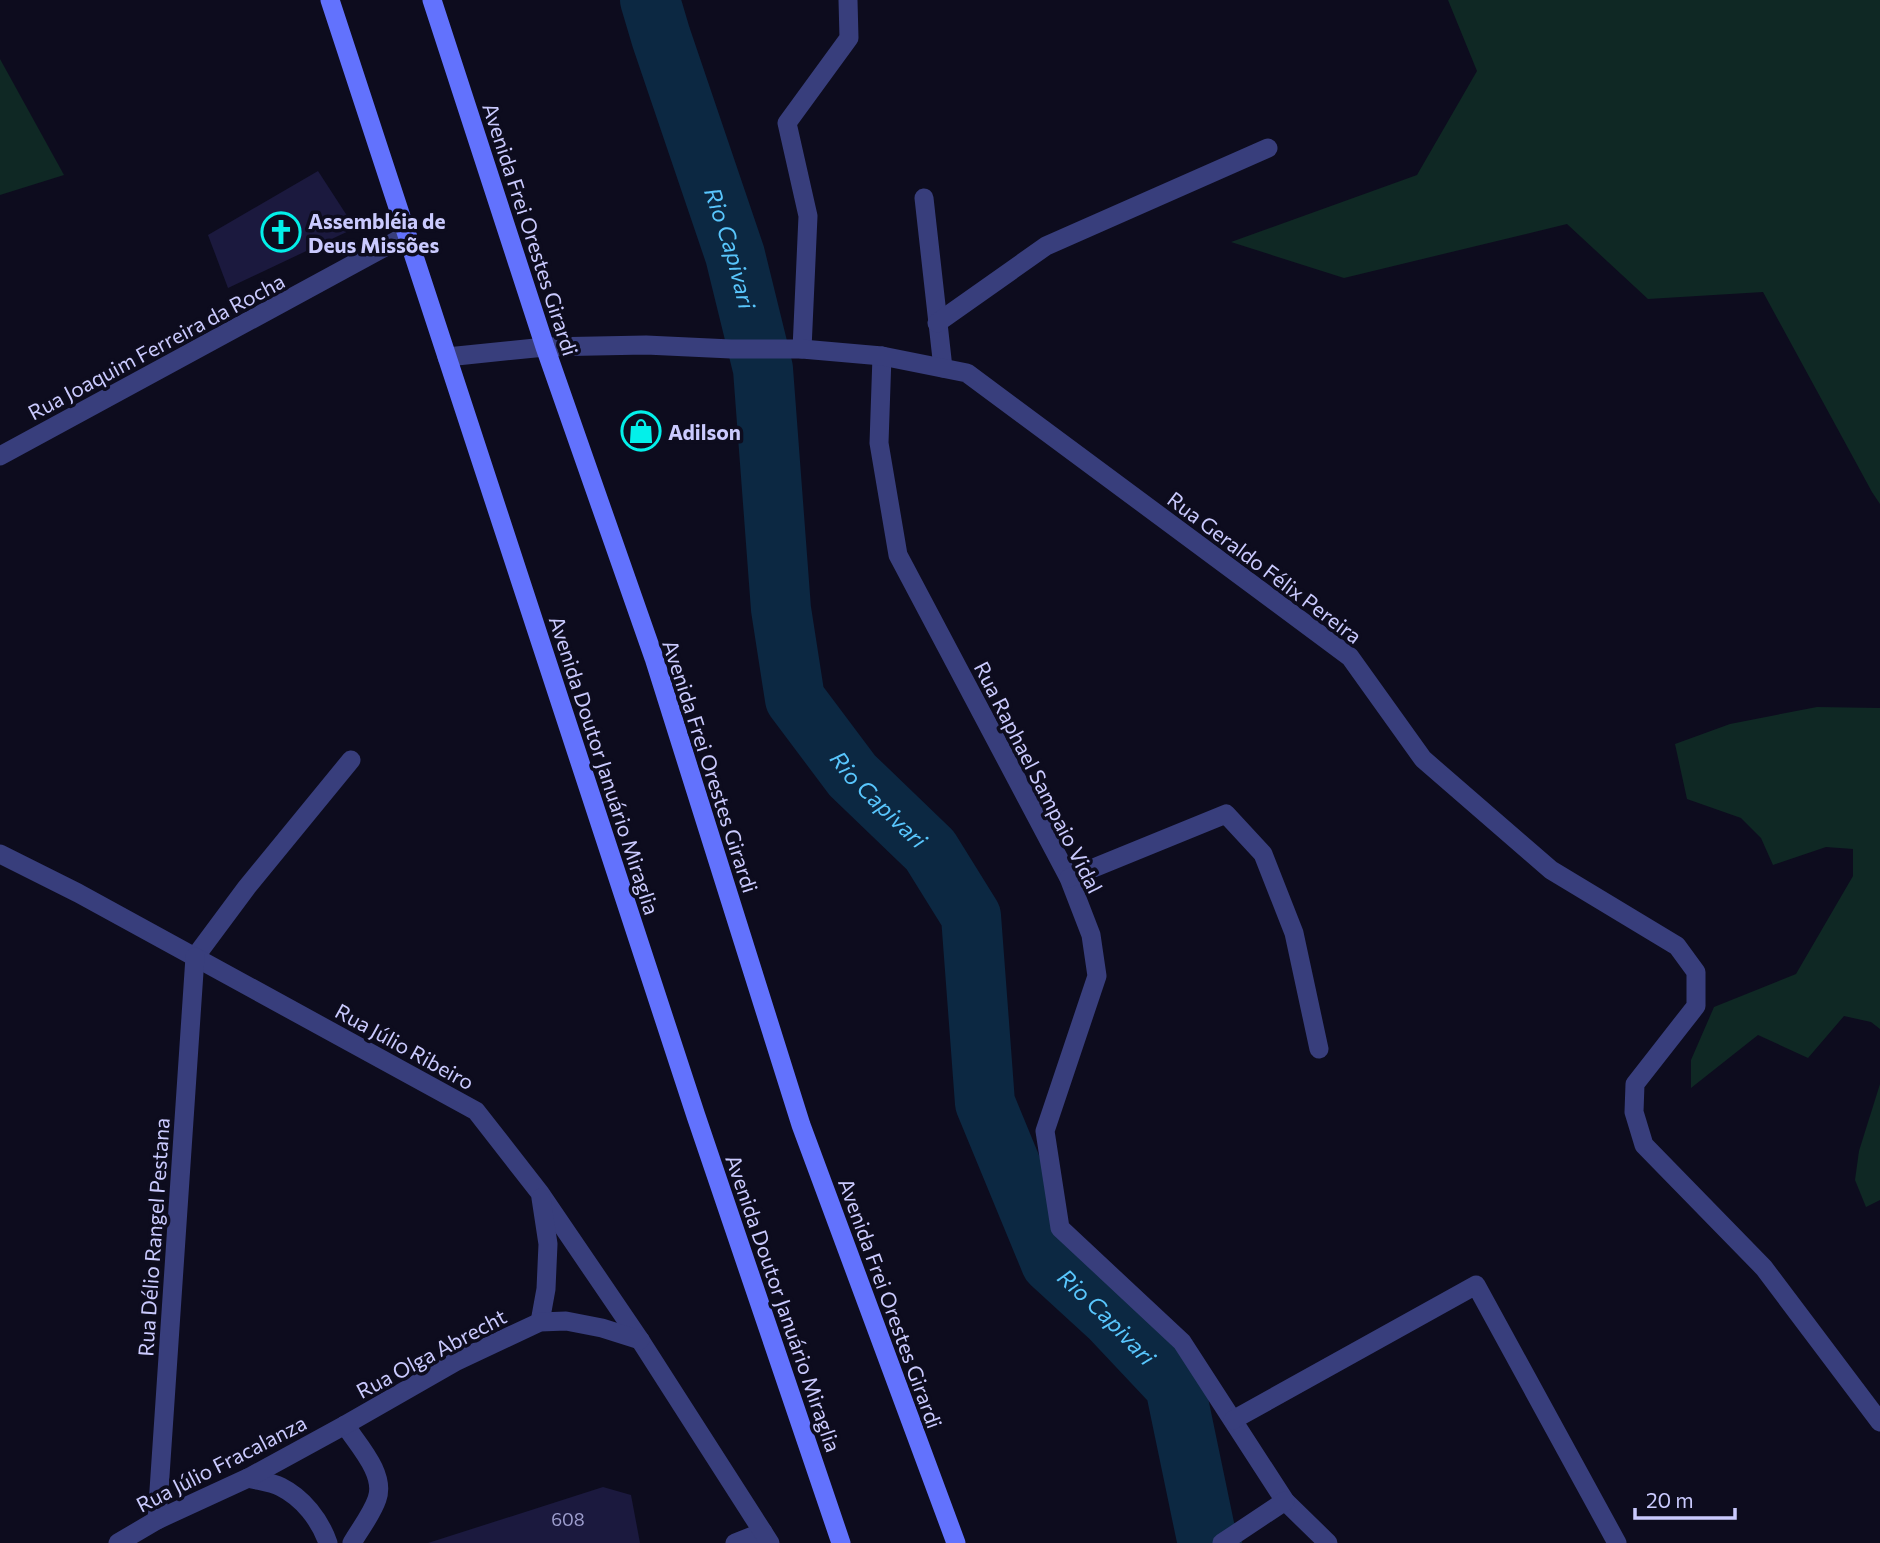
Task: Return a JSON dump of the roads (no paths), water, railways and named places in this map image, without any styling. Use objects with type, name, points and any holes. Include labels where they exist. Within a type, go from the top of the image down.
[{"type":"main road","name":"Avenida Doutor Januário Miraglia","points":[[330,0],[696,1116],[841,1543]]},
{"type":"main road","name":"Avenida Frei Orestes Girardi","points":[[432,0],[545,347],[654,658],[801,1125],[956,1543]]},
{"type":"street","points":[[802,349],[808,216],[788,123],[849,38],[848,0]]},
{"type":"street","points":[[937,323],[1046,246],[1268,148]]},
{"type":"street","points":[[925,198],[943,369]]},
{"type":"street","name":"Rua Joaquim Ferreira da Rocha","points":[[0,456],[407,235]]},
{"type":"street","name":"Rua Geraldo Félix Pereira","points":[[447,357],[545,347],[646,345],[802,349],[881,356],[967,373],[1350,657],[1423,759],[1551,870],[1677,946],[1696,972],[1696,1006],[1635,1084],[1634,1112],[1644,1145],[1765,1268],[1880,1422]]},
{"type":"street","name":"Rua Raphael Sampaio Vidal","points":[[881,356],[879,443],[898,555],[1069,878],[1091,935],[1097,976],[1045,1132],[1060,1228],[1182,1342],[1233,1420],[1281,1504],[1328,1543]]},
{"type":"street","points":[[195,957],[247,887],[351,760]]},
{"type":"street","points":[[1069,878],[1226,814],[1263,854],[1294,933],[1319,1049]]},
{"type":"street","name":"Rua Júlio Ribeiro","points":[[0,854],[78,893],[477,1111],[540,1193],[640,1340],[767,1537]]},
{"type":"street","name":"Rua Délio Rangel Pestana","points":[[157,1520],[195,957]]},
{"type":"street","name":"Rua Olga Abrecht","points":[[540,1193],[548,1244],[546,1289],[540,1322]]},
{"type":"street","points":[[1233,1420],[1476,1285],[1615,1538]]},
{"type":"street","name":"Rua Olga Abrecht","points":[[345,1425],[455,1362],[540,1322],[566,1321],[602,1328],[640,1340]]},
{"type":"street","points":[[345,1425],[376,1471],[380,1486],[377,1500],[352,1543]]},
{"type":"street","name":"Rua Júlio Fracalanza","points":[[118,1543],[157,1520],[248,1478],[345,1425]]},
{"type":"street","points":[[248,1478],[281,1487],[307,1506],[328,1543]]},
{"type":"street","points":[[1222,1543],[1281,1504]]},
{"type":"street","points":[[735,1543],[767,1537]]},
{"type":"waterway","name":"Rio Capivari","points":[[650,0],[735,255],[763,369],[781,609],[795,699],[852,775],[930,850],[971,916],[985,1103],[1051,1263],[1111,1318],[1175,1386],[1206,1535],[1212,1543]]},
{"type":"place","name":"Assembléia de Deus Missões","points":[[281,232]]},
{"type":"place","name":"Adilson","points":[[641,431]]}]
